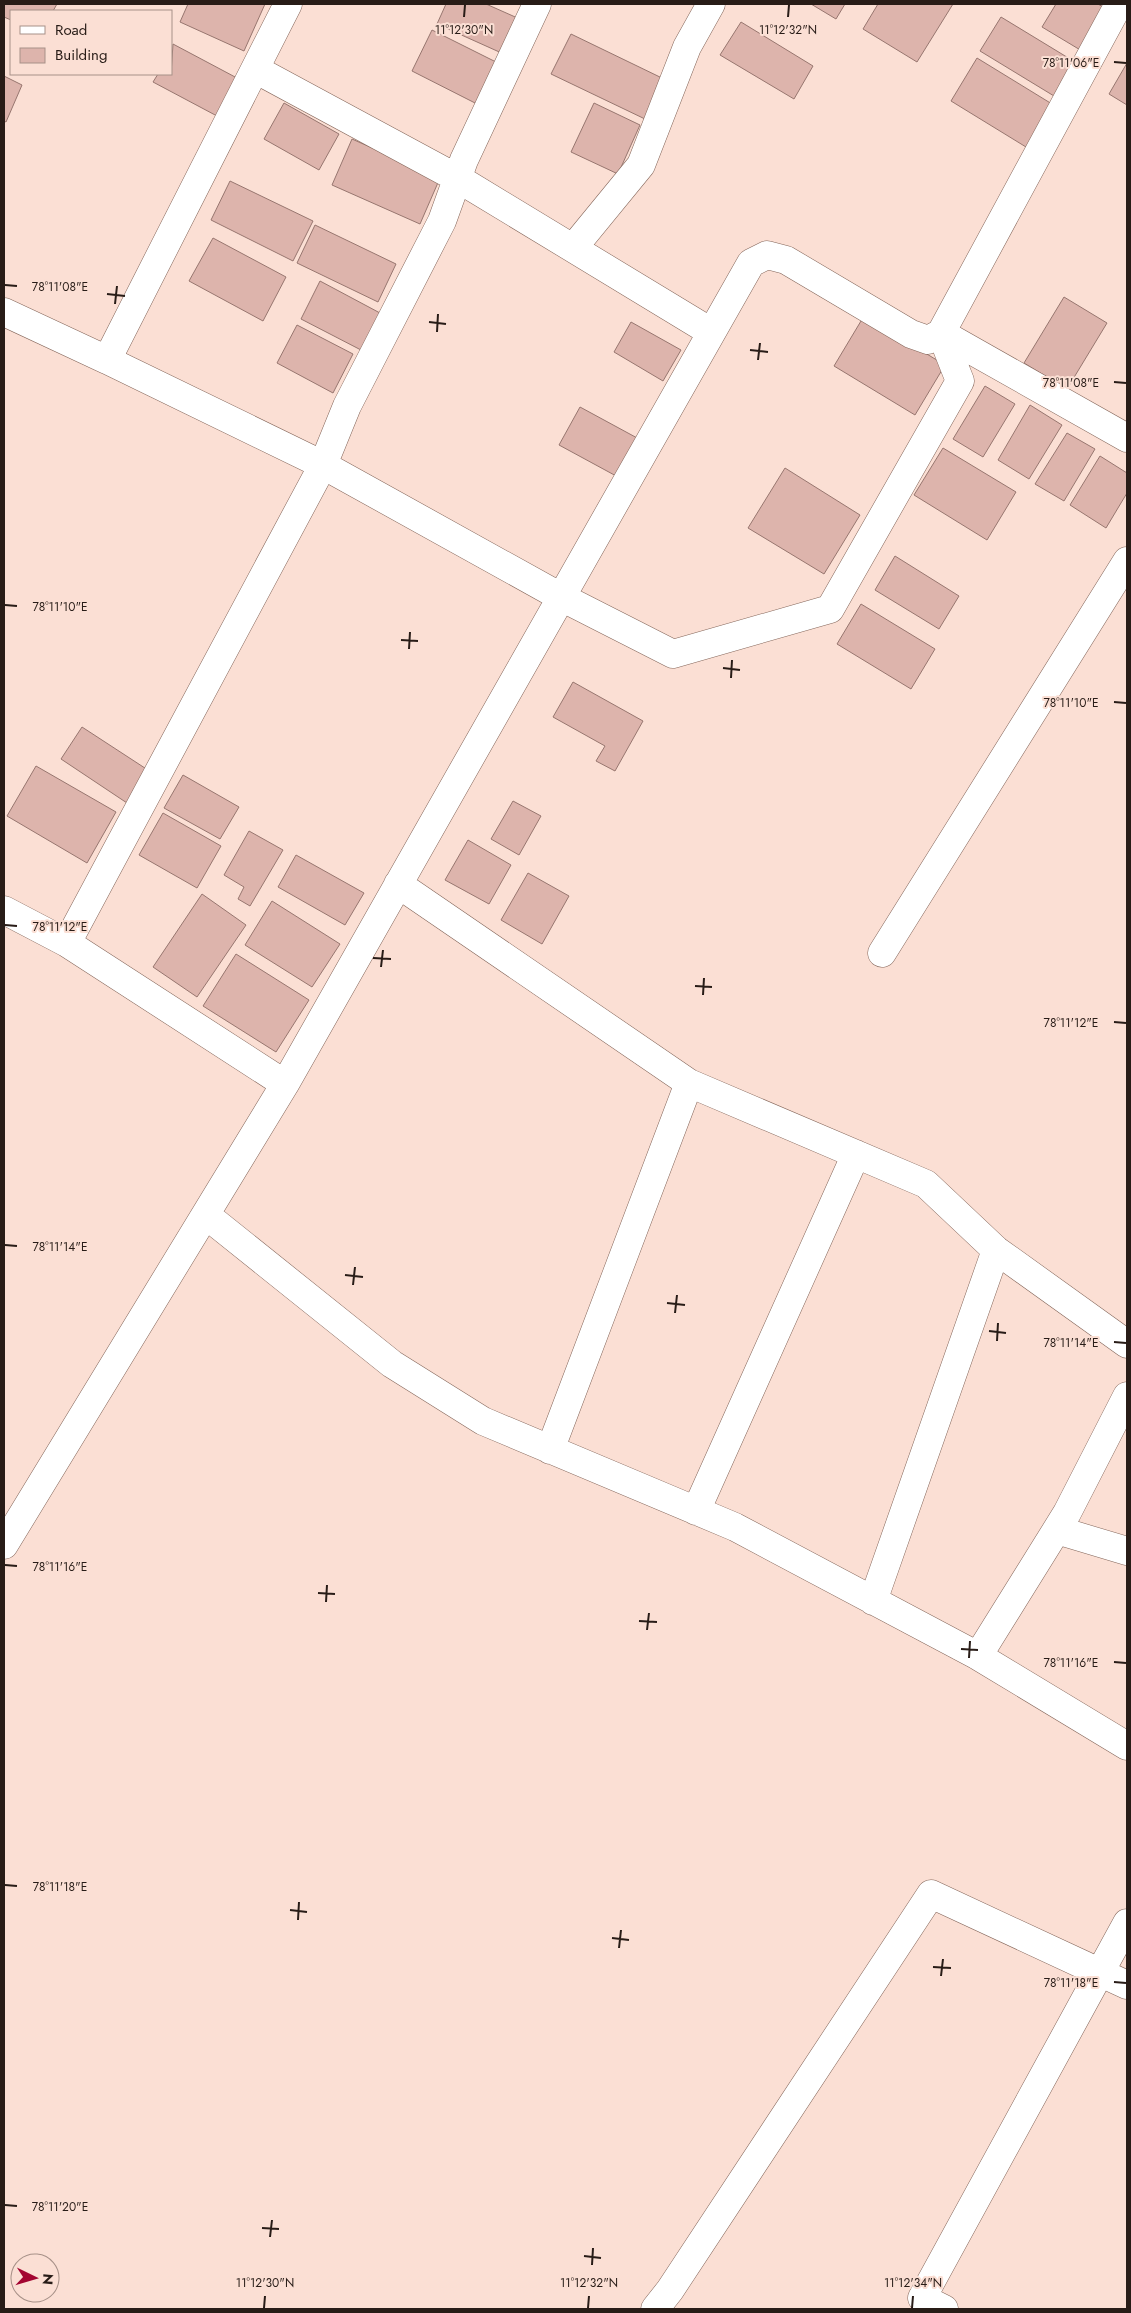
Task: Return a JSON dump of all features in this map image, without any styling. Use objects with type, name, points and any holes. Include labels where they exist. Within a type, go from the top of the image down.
[{"type":"street","points":[[107,360],[288,4]]},
{"type":"street","points":[[67,943],[323,465],[347,406],[442,221],[457,178],[537,4]]},
{"type":"street","points":[[573,248],[641,166],[687,47],[711,4]]},
{"type":"street","points":[[4,1545],[285,1084],[751,263],[766,255],[786,260],[911,334],[928,340],[941,333],[1119,4]]},
{"type":"street","points":[[255,69],[457,178],[711,332]]},
{"type":"street","points":[[4,312],[323,465],[561,597],[673,654],[830,609],[960,381],[941,333]]},
{"type":"street","points":[[941,333],[1127,438]]},
{"type":"street","points":[[882,953],[1127,561]]},
{"type":"street","points":[[398,884],[689,1083],[926,1184],[996,1250],[1127,1344]]},
{"type":"street","points":[[8,921],[67,943],[285,1084]]},
{"type":"street","points":[[550,1450],[689,1083]]},
{"type":"street","points":[[696,1511],[856,1154]]},
{"type":"street","points":[[206,1215],[392,1364],[483,1421],[735,1527],[978,1656],[1127,1746]]},
{"type":"street","points":[[873,1600],[996,1250]]},
{"type":"street","points":[[978,1656],[1057,1530],[1127,1396]]},
{"type":"street","points":[[1057,1530],[1127,1551]]},
{"type":"street","points":[[654,2309],[675,2282],[931,1894],[1127,1985]]},
{"type":"street","points":[[944,2309],[922,2298],[1127,1923]]},
{"type":"building","points":[[4,4],[57,4],[54,10],[10,10],[10,20],[4,17]]},
{"type":"building","points":[[188,4],[265,4],[244,51],[180,22]]},
{"type":"building","points":[[446,4],[486,4],[522,20],[506,55],[437,24]]},
{"type":"building","points":[[811,4],[845,4],[836,19]]},
{"type":"building","points":[[878,4],[953,4],[917,62],[863,29]]},
{"type":"building","points":[[1056,4],[1098,4],[1108,10],[1082,51],[1042,27]]},
{"type":"building","points":[[1001,17],[1075,62],[1054,96],[980,51]]},
{"type":"building","points":[[741,22],[813,66],[794,99],[720,55]]},
{"type":"building","points":[[432,30],[498,63],[477,104],[412,71]]},
{"type":"building","points":[[571,34],[664,79],[645,119],[551,74]]},
{"type":"building","points":[[173,44],[237,78],[217,116],[153,82],[157,75],[172,75]]},
{"type":"building","points":[[977,58],[1052,104],[1026,147],[951,101]]},
{"type":"building","points":[[1127,63],[1127,105],[1109,94]]},
{"type":"building","points":[[4,76],[22,85],[6,122],[4,121]]},
{"type":"building","points":[[284,103],[339,134],[319,170],[264,139]]},
{"type":"building","points":[[594,103],[640,125],[618,174],[571,152]]},
{"type":"building","points":[[352,139],[440,178],[420,224],[332,185]]},
{"type":"building","points":[[230,181],[313,221],[293,261],[211,220]]},
{"type":"building","points":[[315,225],[396,264],[378,302],[297,263]]},
{"type":"building","points":[[213,238],[286,277],[263,321],[189,281]]},
{"type":"building","points":[[320,281],[380,313],[361,350],[301,319]]},
{"type":"building","points":[[1064,297],[1107,323],[1067,389],[1024,363]]},
{"type":"building","points":[[864,316],[945,365],[915,415],[834,366]]},
{"type":"building","points":[[631,322],[681,350],[663,381],[614,352]]},
{"type":"building","points":[[297,325],[353,354],[333,393],[277,363]]},
{"type":"building","points":[[985,386],[1015,404],[983,457],[953,439]]},
{"type":"building","points":[[1030,405],[1062,425],[1029,479],[998,460]]},
{"type":"building","points":[[580,407],[639,439],[618,477],[559,445]]},
{"type":"building","points":[[1067,433],[1095,449],[1064,501],[1035,484]]},
{"type":"building","points":[[943,448],[1016,492],[987,540],[914,495]]},
{"type":"building","points":[[1100,456],[1127,473],[1127,493],[1106,528],[1070,505]]},
{"type":"building","points":[[785,468],[860,515],[824,574],[748,528]]},
{"type":"building","points":[[895,556],[959,596],[939,629],[875,590]]},
{"type":"building","points":[[861,604],[935,649],[911,689],[837,644]]},
{"type":"building","points":[[573,682],[643,721],[615,771],[596,761],[605,746],[553,717]]},
{"type":"building","points":[[82,727],[151,772],[130,805],[61,759]]},
{"type":"building","points":[[36,766],[116,812],[87,863],[7,816]]},
{"type":"building","points":[[183,775],[239,807],[220,839],[164,808]]},
{"type":"building","points":[[513,801],[541,816],[519,855],[491,839]]},
{"type":"building","points":[[163,813],[221,846],[197,888],[139,855]]},
{"type":"building","points":[[249,831],[283,850],[250,906],[238,899],[244,887],[224,875]]},
{"type":"building","points":[[468,840],[511,865],[489,904],[445,880]]},
{"type":"building","points":[[296,855],[364,893],[345,925],[278,887]]},
{"type":"building","points":[[528,873],[569,896],[542,944],[501,920]]},
{"type":"building","points":[[202,894],[246,925],[197,997],[153,967]]},
{"type":"building","points":[[272,901],[340,944],[312,987],[245,945]]},
{"type":"building","points":[[236,954],[309,1000],[276,1052],[203,1006]]}]
